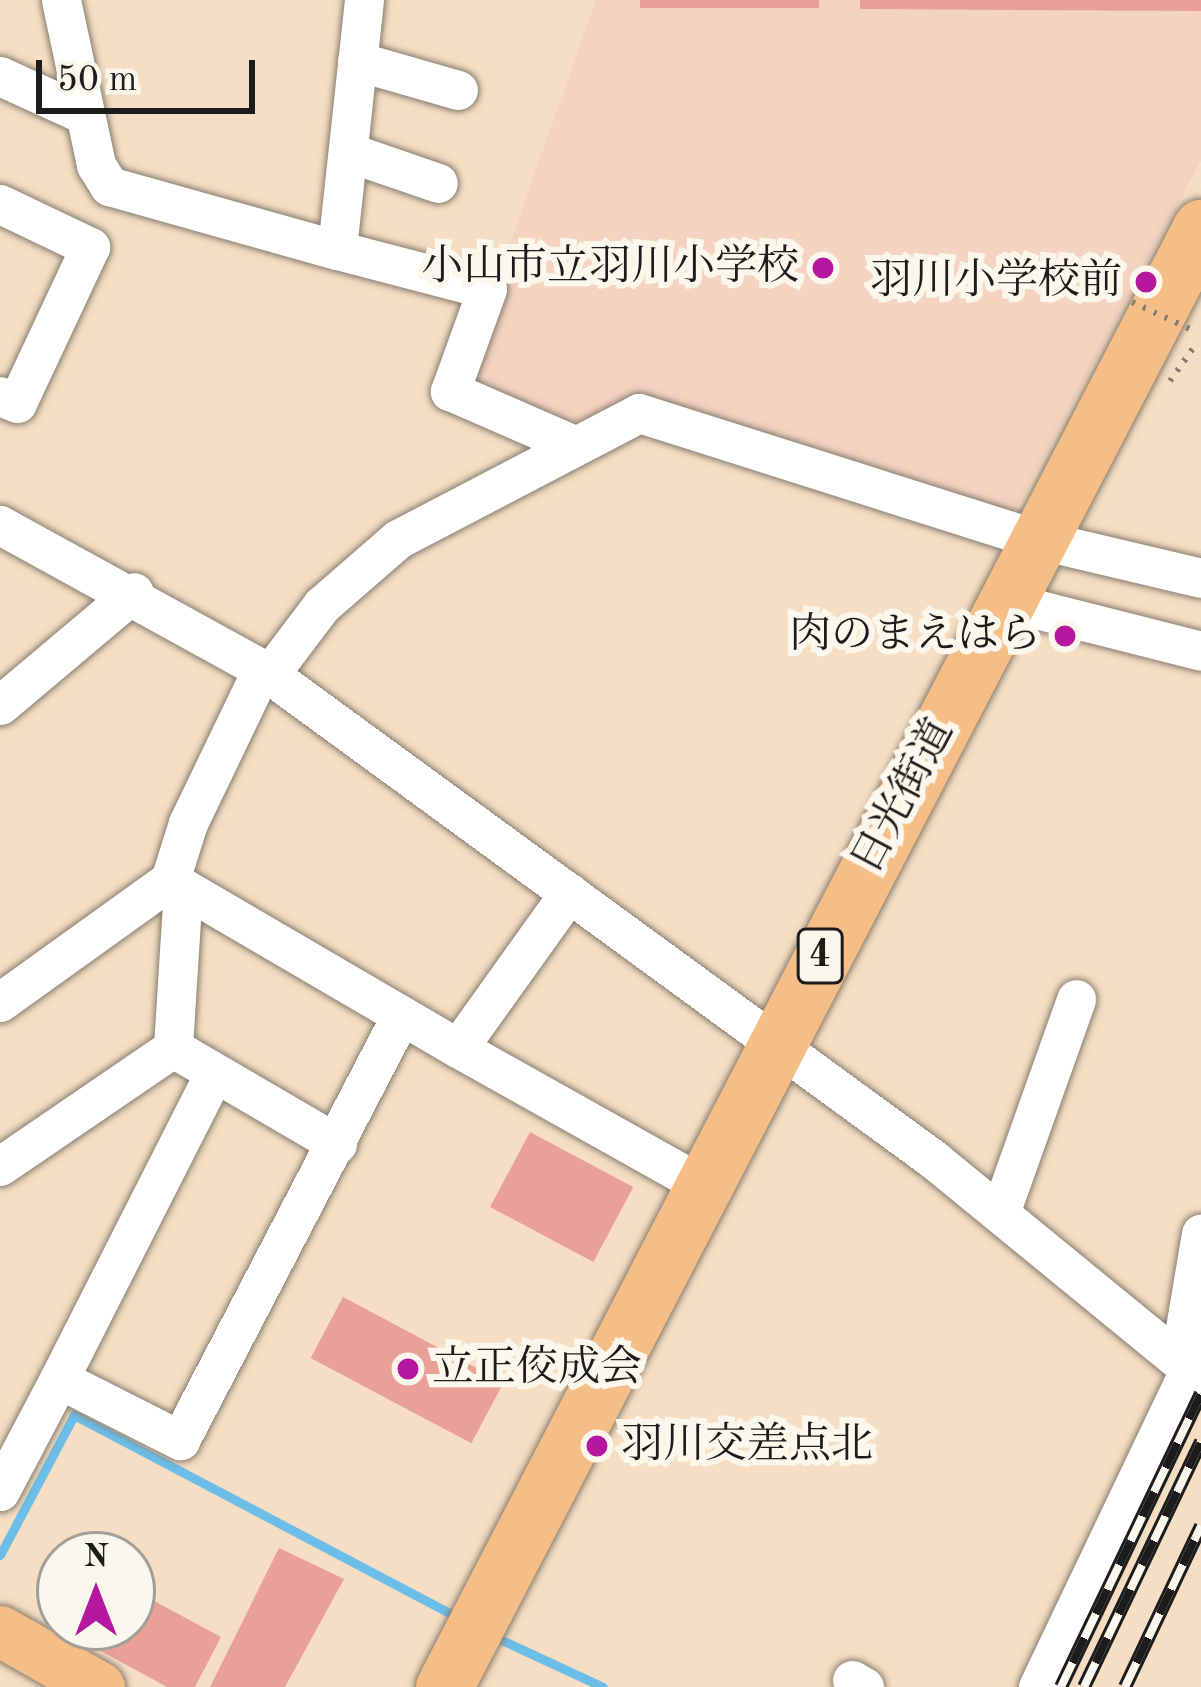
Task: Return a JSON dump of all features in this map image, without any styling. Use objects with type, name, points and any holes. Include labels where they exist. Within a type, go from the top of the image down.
[{"type":"highway","name":"日光街道","points":[[444,1687],[700,1184],[1201,229]]},
{"type":"main road","points":[[0,1631],[99,1687]]},
{"type":"street","points":[[61,0],[83,114],[110,186],[487,289],[450,391],[572,444]]},
{"type":"street","points":[[337,250],[364,0]]},
{"type":"street","points":[[357,61],[458,90]]},
{"type":"street","points":[[0,76],[83,114]]},
{"type":"street","points":[[348,152],[438,183]]},
{"type":"street","points":[[0,204],[90,247],[17,403],[0,396]]},
{"type":"street","points":[[173,1048],[177,884],[188,823],[266,672],[322,604],[398,539],[618,418],[664,416],[1036,538],[1201,578]]},
{"type":"street","points":[[0,525],[134,592],[266,672],[1195,1357]]},
{"type":"street","points":[[0,706],[134,592]]},
{"type":"street","points":[[1008,602],[1201,651]]},
{"type":"street","points":[[0,1002],[177,884]]},
{"type":"street","points":[[177,884],[400,1018],[700,1184]]},
{"type":"street","points":[[458,1048],[569,893]]},
{"type":"street","points":[[1000,1213],[1076,999]]},
{"type":"street","points":[[59,1379],[180,1440],[400,1018]]},
{"type":"street","points":[[173,1048],[337,1144]]},
{"type":"street","points":[[0,1166],[173,1048]]},
{"type":"street","points":[[0,1490],[12,1439],[59,1379],[214,1073]]},
{"type":"street","points":[[1195,1357],[1183,1340],[1201,1234]]},
{"type":"street","points":[[1038,1687],[1195,1357]]},
{"type":"path","points":[[1132,302],[1190,329]]},
{"type":"shaded area","name":"小山市立羽川小学校","points":[[596,0],[1201,0],[1201,160],[1010,520],[667,408],[572,434],[463,376]]},
{"type":"building","points":[[640,0],[819,0],[819,8],[640,8]]},
{"type":"building","points":[[860,0],[1201,0],[1201,11],[860,9]]},
{"type":"building","points":[[530,1132],[633,1187],[593,1262],[490,1207]]},
{"type":"building","name":"立正佼成会","points":[[343,1297],[504,1382],[471,1443],[311,1358]]},
{"type":"building","points":[[279,1548],[344,1579],[285,1687],[210,1687]]},
{"type":"building","points":[[156,1602],[221,1637],[195,1687],[167,1687],[101,1651],[156,1651]]},
{"type":"waterway","points":[[0,1555],[74,1415],[457,1617]]},
{"type":"waterway","points":[[493,1636],[603,1687]]},
{"type":"railway","points":[[1061,1687],[1201,1394]]},
{"type":"railway","points":[[1084,1687],[1201,1442]]},
{"type":"railway","points":[[1125,1687],[1201,1526]]},
{"type":"place","name":"小山市立羽川小学校","points":[[823,268]]},
{"type":"place","name":"羽川小学校前","points":[[1146,282]]},
{"type":"place","name":"肉のまえはら","points":[[1065,636]]},
{"type":"place","name":"立正佼成会","points":[[408,1369]]},
{"type":"place","name":"羽川交差点北","points":[[597,1446]]}]
